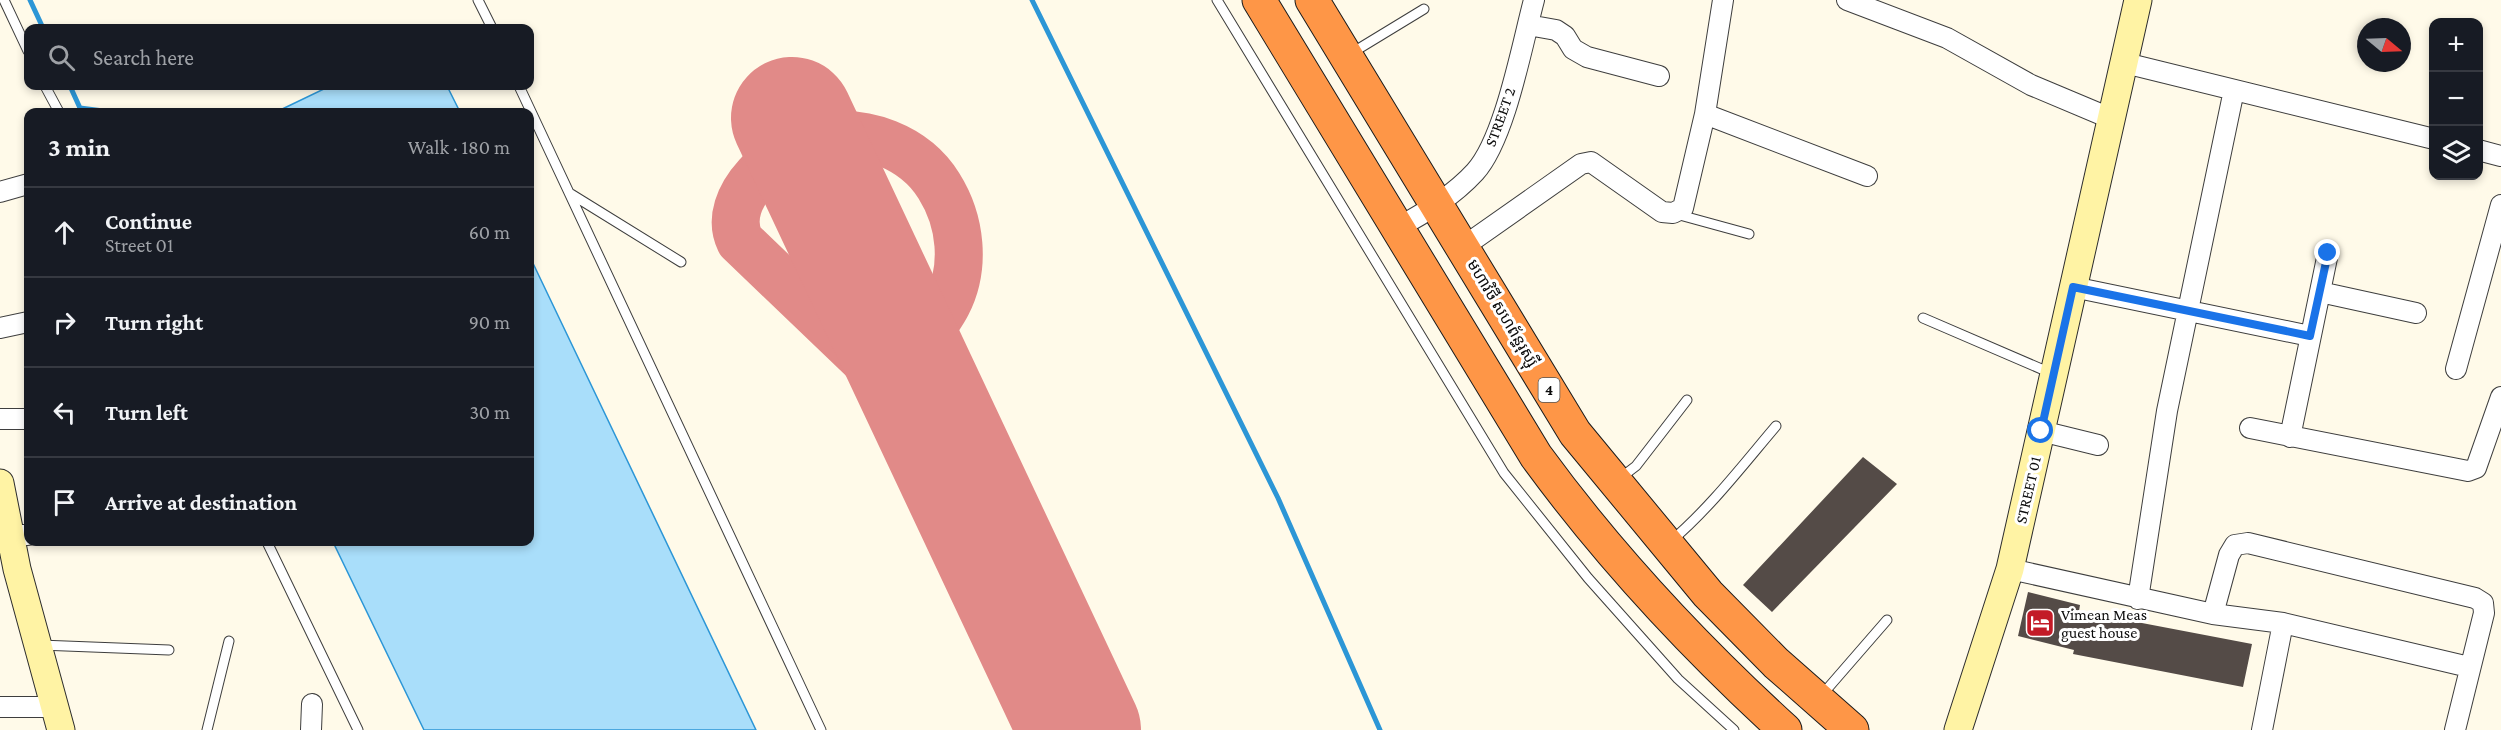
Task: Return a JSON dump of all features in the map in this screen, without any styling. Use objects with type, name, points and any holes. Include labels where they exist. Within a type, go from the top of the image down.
[{"type":"highway","points":[[1259,0],[1536,456],[1576,511],[1670,618],[1715,665],[1785,730]]},
{"type":"highway","name":"មហាវិថី សហព័ន្ធរុស្ស៊ី","points":[[1312,0],[1575,433],[1666,545],[1744,633],[1852,730]]},
{"type":"street","name":"STREET 2","points":[[1397,228],[1437,206],[1476,172],[1494,142],[1534,0]]},
{"type":"street","points":[[1463,247],[1581,164],[1591,162],[1662,212],[1673,213],[1683,208],[1705,114],[1724,0]]},
{"type":"street","points":[[1847,0],[1947,38],[2031,85],[2112,118]]},
{"type":"street","name":"STREET 01","points":[[1958,730],[2010,569],[2138,0]]},
{"type":"street","points":[[1528,25],[1556,30],[1565,36],[1573,48],[1587,57],[1659,76]]},
{"type":"street","points":[[2125,63],[2429,138]]},
{"type":"street","points":[[2138,599],[2165,420],[2234,90]]},
{"type":"street","points":[[1705,114],[1867,176]]},
{"type":"street","points":[[2483,151],[2501,156]]},
{"type":"street","points":[[0,192],[24,185]]},
{"type":"street","points":[[2456,369],[2501,206]]},
{"type":"street","points":[[2289,436],[2328,253]]},
{"type":"street","points":[[2073,287],[2310,336]]},
{"type":"street","points":[[2320,292],[2416,313]]},
{"type":"street","points":[[0,328],[24,323]]},
{"type":"street","points":[[2250,428],[2468,471],[2476,468],[2481,458],[2501,397]]},
{"type":"street","points":[[0,419],[24,419]]},
{"type":"street","points":[[2041,431],[2098,445]]},
{"type":"street","points":[[0,483],[19,535],[9,570],[37,644],[57,718],[0,707]]},
{"type":"street","points":[[2213,614],[2229,555],[2235,545],[2248,543],[2260,544],[2475,598],[2483,603],[2484,613],[2455,730]]},
{"type":"street","points":[[2010,569],[2213,614],[2283,623],[2469,667]]},
{"type":"street","points":[[2262,730],[2283,623]]},
{"type":"street","points":[[310,730],[312,704]]},
{"type":"lane","points":[[4,0],[24,42]]},
{"type":"lane","points":[[478,0],[490,24]]},
{"type":"lane","points":[[1217,0],[1504,472],[1588,578],[1678,679],[1734,730]]},
{"type":"lane","points":[[1346,57],[1424,9]]},
{"type":"lane","points":[[47,90],[56,108]]},
{"type":"lane","points":[[521,90],[530,108]]},
{"type":"lane","points":[[534,117],[821,730]]},
{"type":"lane","points":[[571,194],[681,262]]},
{"type":"lane","points":[[1673,213],[1749,234]]},
{"type":"lane","points":[[1923,318],[2054,375]]},
{"type":"lane","points":[[1614,482],[1635,466],[1687,400]]},
{"type":"lane","points":[[1666,545],[1692,523],[1718,496],[1776,426]]},
{"type":"lane","points":[[269,546],[358,730]]},
{"type":"lane","points":[[1818,700],[1887,620]]},
{"type":"lane","points":[[207,730],[229,641]]},
{"type":"lane","points":[[37,644],[169,650]]},
{"type":"water","points":[[322,90],[449,90],[458,108],[284,108]]},
{"type":"water","points":[[534,265],[756,730],[424,730],[335,546],[534,546]]},
{"type":"building","points":[[1863,457],[1897,484],[1772,612],[1743,585]]},
{"type":"building","points":[[2028,592],[2080,605],[2079,611],[2252,644],[2243,687],[2073,654],[2074,650],[2018,636]]},
{"type":"waterway","points":[[30,0],[41,24]]},
{"type":"waterway","points":[[1032,0],[1278,498],[1380,730]]},
{"type":"waterway","points":[[72,90],[80,108]]},
{"type":"taxiway","points":[[935,422],[927,372],[927,344],[932,328],[953,290],[959,260],[956,229],[946,200],[929,172],[902,151],[887,144],[854,135],[820,137],[804,142],[772,162],[757,176],[746,191],[738,207],[736,224],[740,241],[883,378],[944,442]]},
{"type":"runway","points":[[792,118],[1080,730]]},
{"type":"place","name":"Vimean Meas guest house","points":[[2040,623]]},
{"type":"route","points":[[2041,431],[2073,287],[2310,336],[2328,253]]}]
